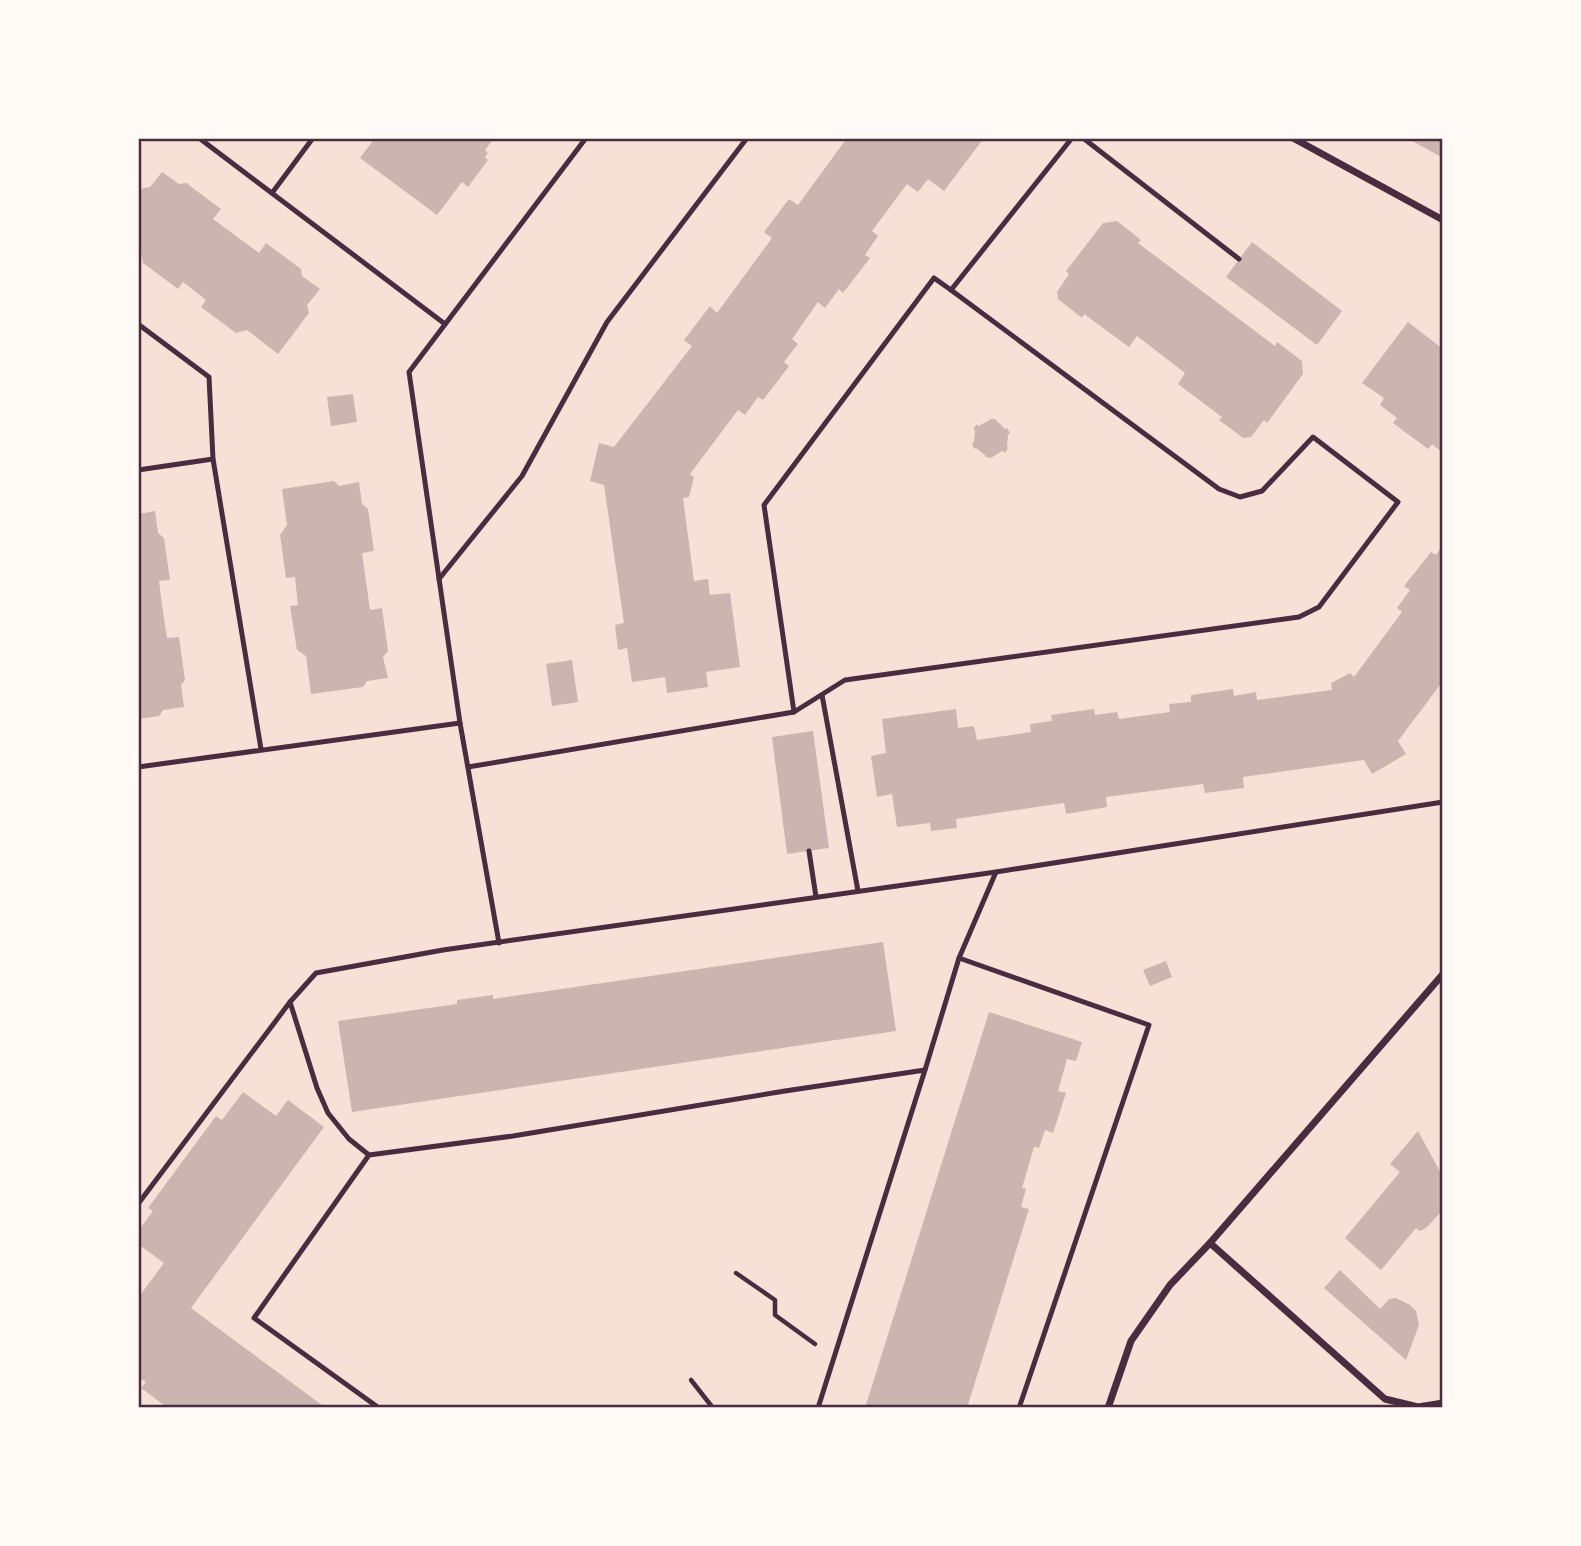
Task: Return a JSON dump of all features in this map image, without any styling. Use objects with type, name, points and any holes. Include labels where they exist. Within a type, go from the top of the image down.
[{"type":"street","points":[[1293,138],[1443,220]]},
{"type":"street","points":[[1108,1408],[1131,1341],[1170,1285],[1210,1243],[1443,974]]},
{"type":"street","points":[[1210,1243],[1385,1399],[1418,1407],[1443,1403]]},
{"type":"lane","points":[[199,138],[445,324]]},
{"type":"lane","points":[[272,193],[313,138]]},
{"type":"lane","points":[[499,943],[460,723],[409,372],[586,138]]},
{"type":"lane","points":[[438,580],[522,476],[607,322],[747,138]]},
{"type":"lane","points":[[951,290],[1072,138]]},
{"type":"lane","points":[[1083,138],[1239,260]]},
{"type":"lane","points":[[468,766],[794,712],[845,680],[1299,617],[1319,607],[1398,502],[1313,437],[1262,491],[1240,498],[1219,489],[934,278],[764,505],[794,712]]},
{"type":"lane","points":[[138,324],[209,377],[213,459],[261,749]]},
{"type":"lane","points":[[138,470],[213,459]]},
{"type":"lane","points":[[822,695],[858,891]]},
{"type":"lane","points":[[138,767],[460,723]]},
{"type":"lane","points":[[138,1204],[290,1002],[316,973],[443,950],[996,872],[1443,802]]},
{"type":"lane","points":[[809,850],[816,897]]},
{"type":"lane","points":[[818,1408],[959,958],[996,872]]},
{"type":"lane","points":[[959,958],[1149,1025],[1019,1408]]},
{"type":"lane","points":[[290,1002],[317,1088],[328,1113],[349,1139],[369,1155],[513,1136],[925,1070]]},
{"type":"lane","points":[[369,1155],[254,1318],[379,1408]]},
{"type":"path","points":[[736,1273],[775,1300],[775,1315],[815,1343]]},
{"type":"path","points":[[691,1380],[713,1408]]},
{"type":"building","points":[[375,138],[494,138],[485,150],[488,160],[468,187],[462,182],[437,215],[360,158]]},
{"type":"building","points":[[847,138],[984,138],[944,191],[928,179],[918,192],[907,184],[872,231],[878,236],[865,255],[870,258],[843,293],[839,289],[825,308],[818,302],[792,339],[798,344],[784,362],[789,366],[763,400],[758,397],[745,415],[738,410],[690,474],[694,477],[689,497],[683,498],[694,581],[708,579],[710,595],[730,593],[740,667],[706,672],[708,687],[667,693],[665,677],[632,682],[627,648],[618,650],[615,625],[624,623],[604,485],[590,481],[599,443],[614,447],[692,346],[684,340],[710,306],[717,313],[772,238],[764,232],[789,199],[798,205]]},
{"type":"building","points":[[1407,138],[1443,138],[1443,158]]},
{"type":"building","points":[[162,172],[179,184],[186,183],[221,209],[213,219],[259,253],[266,243],[301,269],[302,276],[320,289],[307,305],[309,313],[278,354],[247,330],[236,333],[201,307],[206,300],[183,282],[178,289],[143,263],[141,251],[138,250],[138,194],[143,188],[150,187]]},
{"type":"building","points":[[1117,221],[1141,240],[1138,243],[1275,346],[1277,342],[1302,361],[1303,374],[1267,423],[1264,420],[1251,437],[1243,438],[1219,420],[1222,417],[1178,384],[1185,373],[1137,336],[1129,347],[1084,314],[1082,318],[1058,299],[1057,292],[1069,274],[1066,271],[1103,223]]},
{"type":"building","points":[[1252,242],[1342,311],[1317,345],[1226,277]]},
{"type":"building","points":[[1408,322],[1443,349],[1443,453],[1432,444],[1428,449],[1393,423],[1397,418],[1380,405],[1384,398],[1362,383]]},
{"type":"building","points":[[353,394],[357,422],[331,426],[327,397]]},
{"type":"building","points":[[995,419],[1010,433],[1005,453],[1002,451],[991,458],[974,449],[972,443],[973,429],[977,424],[978,426]]},
{"type":"building","points":[[334,481],[339,486],[359,482],[362,504],[368,509],[374,551],[362,553],[370,610],[382,608],[388,651],[383,657],[388,678],[367,681],[363,687],[311,694],[306,656],[297,650],[290,606],[298,605],[295,577],[286,578],[280,535],[287,525],[282,489]]},
{"type":"building","points":[[155,511],[158,533],[164,538],[170,580],[159,581],[162,605],[167,638],[179,637],[185,680],[181,685],[184,707],[163,710],[159,716],[138,719],[138,514]]},
{"type":"building","points":[[1443,545],[1443,681],[1398,741],[1406,754],[1372,774],[1364,760],[1243,777],[1244,788],[1205,793],[1203,784],[1106,797],[1107,807],[1066,814],[1064,803],[956,819],[957,828],[931,831],[930,823],[897,827],[892,794],[877,797],[871,756],[886,753],[882,719],[956,709],[958,728],[974,726],[977,740],[1031,732],[1030,724],[1052,721],[1051,715],[1094,709],[1095,715],[1117,712],[1119,719],[1170,712],[1169,704],[1191,702],[1191,695],[1233,689],[1234,696],[1256,692],[1257,700],[1332,690],[1331,683],[1350,673],[1354,677],[1402,612],[1397,608],[1410,590],[1404,586],[1431,552],[1436,555]]},
{"type":"building","points":[[572,660],[578,702],[552,706],[546,664]]},
{"type":"building","points":[[813,731],[829,848],[787,854],[772,737]]},
{"type":"building","points":[[883,942],[896,1031],[352,1112],[338,1021],[457,1004],[457,1000],[493,995],[493,999]]},
{"type":"building","points":[[1166,961],[1172,977],[1150,986],[1143,970]]},
{"type":"building","points":[[989,1012],[1082,1042],[1076,1061],[1067,1059],[1058,1091],[1066,1093],[1053,1133],[1045,1130],[1039,1148],[1034,1147],[1022,1188],[1026,1189],[1021,1207],[1029,1209],[967,1408],[865,1408]]},
{"type":"building","points":[[243,1092],[276,1116],[288,1100],[324,1127],[191,1308],[326,1408],[168,1408],[141,1388],[146,1382],[138,1377],[138,1332],[141,1329],[138,1327],[138,1298],[164,1263],[138,1244],[138,1231],[153,1211],[148,1208],[216,1116],[222,1120]]},
{"type":"building","points":[[1418,1131],[1443,1177],[1443,1210],[1426,1228],[1420,1231],[1416,1228],[1381,1270],[1345,1238],[1400,1172],[1390,1164]]},
{"type":"building","points":[[1340,1270],[1380,1309],[1389,1299],[1396,1298],[1416,1311],[1419,1325],[1406,1360],[1324,1288]]}]
